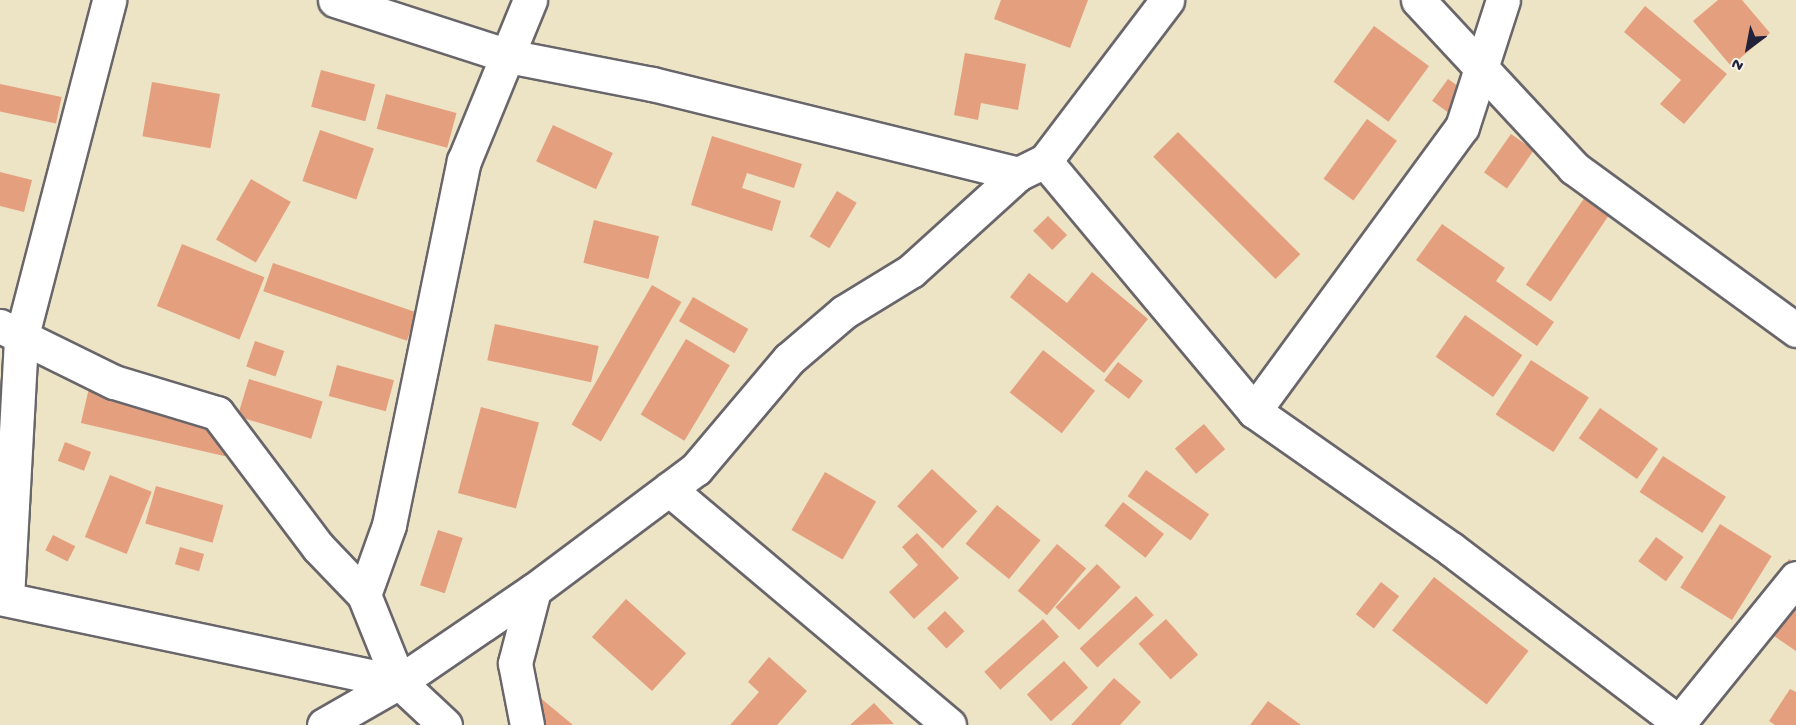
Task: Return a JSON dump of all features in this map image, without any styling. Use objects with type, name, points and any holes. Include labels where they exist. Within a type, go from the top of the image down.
[{"type":"street","points":[[109,0],[10,332],[4,598],[399,682]]},
{"type":"street","points":[[335,0],[508,56],[652,84],[1031,168],[1254,411],[1451,549],[1678,724],[1796,578]]},
{"type":"street","points":[[364,595],[388,525],[464,161],[530,0]]},
{"type":"street","points":[[324,725],[399,682],[534,590],[696,469],[789,359],[844,312],[911,271],[1031,168],[1167,0]]},
{"type":"street","points":[[1418,0],[1481,65],[1574,168],[1796,330]]},
{"type":"street","points":[[1254,411],[1462,127],[1503,0]]},
{"type":"street","points":[[10,332],[114,382],[209,406],[318,547],[364,595],[399,682],[445,725]]},
{"type":"street","points":[[669,489],[950,725]]},
{"type":"street","points":[[527,725],[515,663],[534,590]]},
{"type":"building","points":[[1001,0],[1088,0],[1070,48],[994,19]]},
{"type":"building","points":[[1718,0],[1742,0],[1770,33],[1731,66],[1693,21]]},
{"type":"building","points":[[1645,6],[1727,74],[1684,124],[1660,104],[1681,80],[1624,32]]},
{"type":"building","points":[[1374,26],[1429,66],[1388,122],[1333,82]]},
{"type":"building","points":[[965,53],[1026,64],[1018,110],[981,103],[978,120],[954,115]]},
{"type":"building","points":[[321,70],[375,84],[365,121],[311,107]]},
{"type":"building","points":[[1448,79],[1467,93],[1452,115],[1432,101]]},
{"type":"building","points":[[152,82],[220,94],[210,148],[142,136]]},
{"type":"building","points":[[0,84],[62,97],[56,124],[0,112]]},
{"type":"building","points":[[386,94],[457,113],[447,148],[377,129]]},
{"type":"building","points":[[1367,119],[1397,141],[1353,201],[1324,179]]},
{"type":"building","points":[[553,125],[613,153],[596,189],[536,161]]},
{"type":"building","points":[[320,130],[374,149],[356,200],[302,181]]},
{"type":"building","points":[[1178,132],[1300,254],[1276,279],[1153,157]]},
{"type":"building","points":[[1511,134],[1534,150],[1507,189],[1484,173]]},
{"type":"building","points":[[712,136],[802,164],[794,188],[747,173],[742,188],[781,201],[772,231],[691,205]]},
{"type":"building","points":[[0,172],[32,180],[24,212],[0,206]]},
{"type":"building","points":[[251,179],[291,202],[256,263],[216,240]]},
{"type":"building","points":[[837,191],[857,203],[829,248],[810,236]]},
{"type":"building","points":[[1589,191],[1614,208],[1551,301],[1526,285]]},
{"type":"building","points":[[1048,216],[1067,235],[1052,250],[1033,231]]},
{"type":"building","points":[[594,220],[659,236],[648,279],[583,263]]},
{"type":"building","points":[[1442,224],[1505,268],[1496,281],[1554,322],[1537,346],[1416,260]]},
{"type":"building","points":[[182,244],[265,277],[239,339],[157,306]]},
{"type":"building","points":[[273,263],[417,312],[407,341],[263,291]]},
{"type":"building","points":[[1092,272],[1148,319],[1104,373],[1010,297],[1029,273],[1067,303]]},
{"type":"building","points":[[652,285],[681,302],[601,441],[572,424]]},
{"type":"building","points":[[693,297],[748,329],[734,353],[679,321]]},
{"type":"building","points":[[1465,315],[1522,355],[1493,397],[1436,357]]},
{"type":"building","points":[[495,324],[599,346],[591,382],[487,360]]},
{"type":"building","points":[[686,339],[730,365],[684,441],[641,414]]},
{"type":"building","points":[[255,341],[284,351],[276,377],[246,367]]},
{"type":"building","points":[[1043,350],[1095,391],[1062,433],[1010,393]]},
{"type":"building","points":[[1531,360],[1589,398],[1553,452],[1496,415]]},
{"type":"building","points":[[1118,362],[1143,381],[1129,399],[1104,380]]},
{"type":"building","points":[[337,365],[394,380],[386,411],[329,396]]},
{"type":"building","points":[[249,379],[323,402],[311,439],[238,416]]},
{"type":"building","points":[[89,388],[233,421],[225,456],[81,423]]},
{"type":"building","points":[[481,407],[539,423],[516,508],[458,493]]},
{"type":"building","points":[[1600,408],[1658,449],[1637,479],[1579,438]]},
{"type":"building","points":[[1204,424],[1225,449],[1196,474],[1175,448]]},
{"type":"building","points":[[65,442],[91,452],[84,471],[58,461]]},
{"type":"building","points":[[1663,456],[1726,497],[1702,533],[1640,492]]},
{"type":"building","points":[[932,469],[977,511],[943,549],[897,506]]},
{"type":"building","points":[[1146,470],[1209,514],[1191,540],[1128,496]]},
{"type":"building","points":[[825,472],[876,501],[843,560],[792,530]]},
{"type":"building","points":[[110,475],[152,492],[127,554],[85,537]]},
{"type":"building","points":[[156,486],[223,505],[213,543],[145,523]]},
{"type":"building","points":[[1123,502],[1164,534],[1146,558],[1105,526]]},
{"type":"building","points":[[997,505],[1041,540],[1009,579],[966,544]]},
{"type":"building","points":[[1720,524],[1772,556],[1732,620],[1680,588]]},
{"type":"building","points":[[438,530],[463,538],[445,593],[420,585]]},
{"type":"building","points":[[917,533],[959,578],[914,619],[889,592],[918,565],[902,547]]},
{"type":"building","points":[[53,535],[75,546],[68,561],[45,550]]},
{"type":"building","points":[[1656,537],[1684,557],[1666,581],[1638,561]]},
{"type":"building","points":[[1057,544],[1086,568],[1047,615],[1018,591]]},
{"type":"building","points":[[180,547],[204,554],[199,571],[175,564]]},
{"type":"building","points":[[1789,559],[1796,564],[1796,651],[1749,619]]},
{"type":"building","points":[[1097,564],[1121,587],[1079,630],[1055,607]]},
{"type":"building","points":[[1434,577],[1529,651],[1487,704],[1392,631]]},
{"type":"building","points":[[1381,582],[1399,596],[1374,628],[1356,614]]},
{"type":"building","points":[[1136,596],[1154,615],[1097,668],[1080,649]]},
{"type":"building","points":[[626,599],[686,653],[652,691],[592,637]]},
{"type":"building","points":[[945,611],[964,631],[946,649],[927,628]]},
{"type":"building","points":[[1043,619],[1059,637],[1000,690],[984,672]]},
{"type":"building","points":[[1166,619],[1198,655],[1171,679],[1139,644]]},
{"type":"building","points":[[769,657],[807,691],[777,725],[730,725],[759,692],[748,682]]},
{"type":"building","points":[[1064,661],[1088,688],[1051,721],[1027,694]]},
{"type":"building","points":[[1114,678],[1141,702],[1120,725],[1071,725]]},
{"type":"building","points":[[1790,689],[1796,692],[1796,725],[1775,725],[1769,721]]},
{"type":"building","points":[[538,696],[573,725],[527,725]]},
{"type":"building","points":[[1268,701],[1301,725],[1250,725]]},
{"type":"building","points":[[874,703],[894,724],[850,725]]}]
